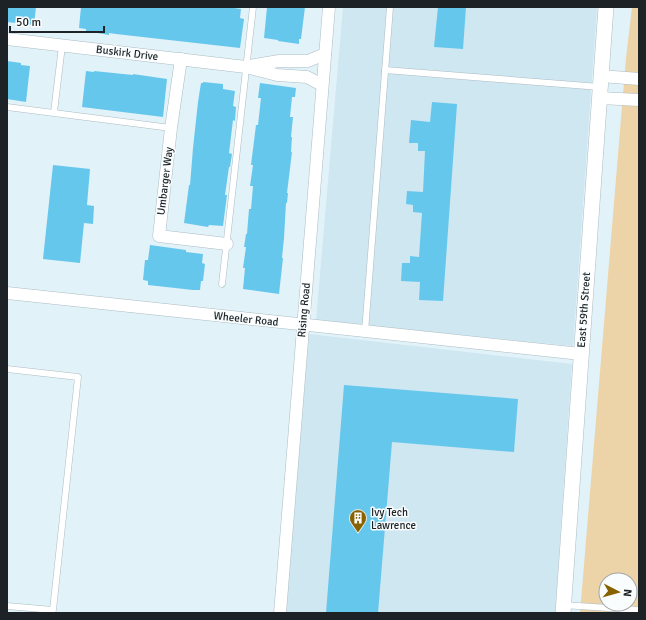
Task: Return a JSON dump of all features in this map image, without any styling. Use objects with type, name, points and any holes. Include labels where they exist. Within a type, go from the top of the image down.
[{"type":"street","name":"Rising Road","points":[[280,613],[329,7]]},
{"type":"street","name":"East 59th Street","points":[[563,609],[606,7]]},
{"type":"street","name":"Buskirk Drive","points":[[7,40],[246,67],[277,75],[307,77],[322,85]]},
{"type":"street","name":"Buskirk Drive","points":[[246,67],[278,61],[308,61],[325,54]]},
{"type":"street","name":"Umbarger Way","points":[[181,59],[159,236],[227,244]]},
{"type":"street","points":[[601,87],[639,79]]},
{"type":"street","points":[[601,87],[639,100]]},
{"type":"street","name":"Wheeler Road","points":[[7,293],[581,354]]},
{"type":"lane","points":[[222,284],[253,7]]},
{"type":"lane","points":[[365,332],[390,7]]},
{"type":"lane","points":[[54,112],[62,46]]},
{"type":"lane","points":[[385,70],[601,87]]},
{"type":"lane","points":[[7,107],[172,128]]},
{"type":"lane","points":[[7,369],[78,377],[53,610],[9,608]]},
{"type":"lane","points":[[563,609],[639,610]]},
{"type":"shaded area","points":[[343,7],[597,7],[573,346],[316,321]]},
{"type":"shaded area","points":[[632,7],[639,7],[639,613],[580,613],[626,58]]},
{"type":"shaded area","points":[[309,334],[572,364],[555,613],[286,613]]},
{"type":"building","points":[[7,7],[36,7],[34,25],[7,22]]},
{"type":"building","points":[[81,7],[227,7],[241,9],[240,18],[244,19],[240,48],[109,33],[109,35],[86,31],[86,29],[79,28]]},
{"type":"building","points":[[267,7],[305,7],[299,44],[264,38]]},
{"type":"building","points":[[438,7],[466,7],[463,49],[434,47]]},
{"type":"building","points":[[7,61],[30,66],[26,102],[7,99]]},
{"type":"building","points":[[86,71],[133,74],[167,79],[163,117],[82,107]]},
{"type":"building","points":[[201,83],[223,84],[223,89],[235,91],[233,106],[236,107],[235,121],[233,120],[229,153],[232,154],[225,195],[227,195],[223,226],[209,225],[208,227],[184,223],[190,185],[198,102]]},
{"type":"building","points":[[260,83],[296,88],[295,97],[292,97],[290,117],[293,117],[291,137],[292,152],[286,203],[283,258],[279,294],[243,289],[245,268],[243,268],[246,247],[244,247],[247,234],[249,209],[251,209],[253,186],[250,186],[253,165],[251,165],[261,98],[258,98]]},
{"type":"building","points":[[432,102],[457,104],[443,301],[419,300],[420,282],[401,281],[402,263],[410,263],[410,256],[419,257],[422,213],[413,212],[413,205],[406,204],[407,191],[423,192],[425,151],[418,151],[418,143],[409,143],[411,120],[430,122]]},
{"type":"building","points":[[53,165],[90,169],[87,205],[94,206],[93,224],[84,223],[80,263],[43,259]]},
{"type":"building","points":[[150,245],[203,254],[202,263],[205,264],[203,281],[201,281],[200,290],[148,285],[148,281],[143,280],[145,260],[148,260]]},
{"type":"building","name":"Ivy Tech Lawrence","points":[[344,385],[518,399],[514,452],[392,442],[378,613],[326,613]]},
{"type":"place","name":"Ivy Tech Lawrence","points":[[358,533]]}]
